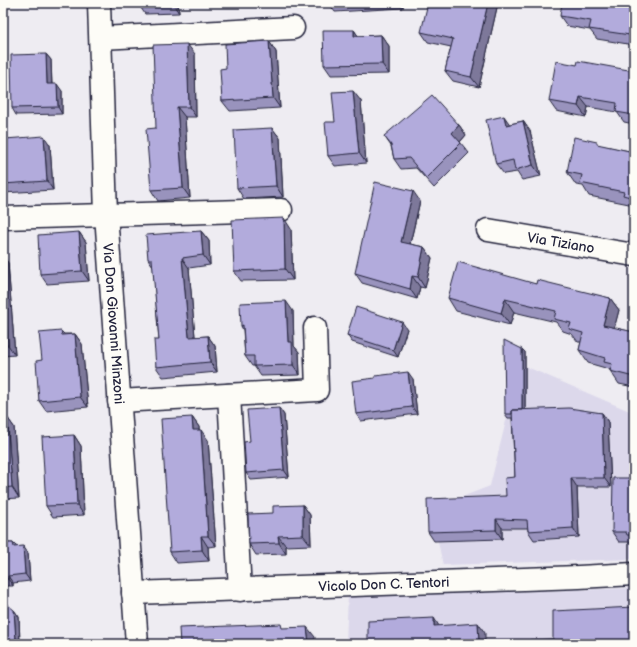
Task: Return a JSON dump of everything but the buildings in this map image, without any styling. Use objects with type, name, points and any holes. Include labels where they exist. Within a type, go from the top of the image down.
[{"type":"street","name":"Via Don Giovanni Minzoni","points":[[99,3],[106,214],[137,644]]},
{"type":"street","points":[[101,38],[293,28]]},
{"type":"street","points":[[3,218],[281,210]]},
{"type":"street","name":"Via Tiziano","points":[[488,230],[634,255]]},
{"type":"street","points":[[119,401],[317,390],[315,328]]},
{"type":"street","points":[[228,395],[240,590]]},
{"type":"street","name":"Vicolo Don C. Tentori","points":[[133,593],[634,574]]},
{"type":"shaded area","points":[[520,364],[634,413],[634,559],[443,565],[431,509],[490,486]]},
{"type":"shaded area","points":[[634,588],[634,644],[346,644],[348,595]]}]
